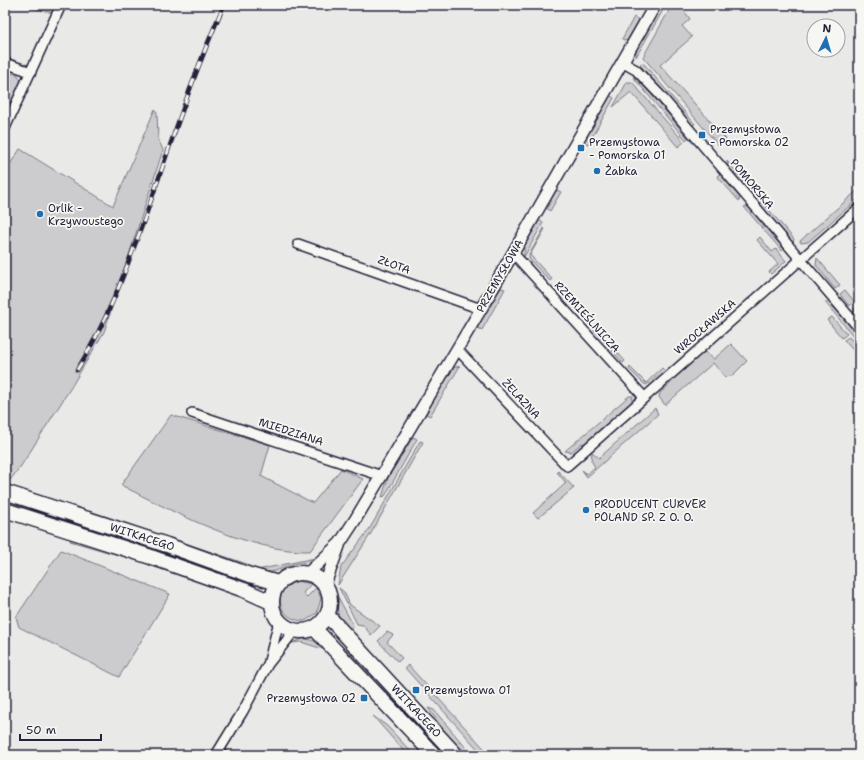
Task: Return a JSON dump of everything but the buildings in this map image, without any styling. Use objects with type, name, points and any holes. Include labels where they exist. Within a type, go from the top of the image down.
[{"type":"main road","name":"WITKACEGO","points":[[5,492],[250,575],[278,582]]},
{"type":"main road","name":"WITKACEGO","points":[[5,510],[244,590],[271,602]]},
{"type":"main road","points":[[297,572],[308,573],[324,584],[330,600],[327,615],[314,628],[305,631],[295,630],[286,627],[279,621],[273,612],[271,602],[272,595],[278,582],[287,576],[297,572]]},
{"type":"main road","name":"WITKACEGO","points":[[327,615],[456,755]]},
{"type":"main road","name":"WITKACEGO","points":[[314,628],[434,755]]},
{"type":"street","points":[[5,128],[61,5]]},
{"type":"street","name":"PRZEMYSŁOWA","points":[[324,584],[340,543],[458,349],[654,5]]},
{"type":"street","name":"POMORSKA","points":[[622,62],[634,68],[645,78],[859,328]]},
{"type":"street","points":[[5,63],[31,72]]},
{"type":"street","name":"WROCŁAWSKA","points":[[568,466],[644,397],[859,208]]},
{"type":"street","name":"ZŁOTA","points":[[298,244],[481,309]]},
{"type":"street","name":"RZEMIEŚLNICZA","points":[[513,253],[644,397]]},
{"type":"street","name":"ŻELAZNA","points":[[458,349],[568,466]]},
{"type":"street","name":"MIEDZIANA","points":[[192,413],[382,476]]},
{"type":"street","name":"PRZEMYSŁOWA","points":[[308,573],[340,543]]},
{"type":"street","points":[[268,664],[279,621]]},
{"type":"street","points":[[216,755],[243,711],[268,664],[295,630]]},
{"type":"shaded area","points":[[23,5],[56,5],[53,13]]},
{"type":"shaded area","points":[[661,5],[666,5],[636,57],[636,49]]},
{"type":"shaded area","points":[[672,5],[680,5],[690,19],[682,26],[692,37],[660,65],[726,139],[718,145],[643,57]]},
{"type":"shaded area","points":[[634,17],[639,20],[627,41],[622,39]]},
{"type":"shaded area","points":[[641,63],[644,64],[695,124],[692,126],[640,65]]},
{"type":"shaded area","points":[[9,72],[18,75],[21,81],[7,112],[5,111],[5,82]]},
{"type":"shaded area","points":[[633,77],[640,81],[688,138],[686,140]]},
{"type":"shaded area","points":[[627,82],[632,82],[684,142],[678,147],[631,92],[613,107]]},
{"type":"shaded area","points":[[609,95],[614,98],[588,144],[583,142]]},
{"type":"shaded area","points":[[155,109],[157,113],[158,139],[163,150],[104,332],[70,389],[21,466],[10,480],[8,479],[5,471],[5,172],[20,149],[113,206]]},
{"type":"shaded area","points":[[727,161],[794,239],[793,243],[728,168]]},
{"type":"shaded area","points":[[720,174],[740,198],[739,201],[717,176]]},
{"type":"shaded area","points":[[859,189],[859,198],[808,242],[801,243],[800,241]]},
{"type":"shaded area","points":[[556,190],[561,192],[550,211],[546,208]]},
{"type":"shaded area","points":[[747,206],[784,249],[782,251],[744,207]]},
{"type":"shaded area","points":[[539,220],[543,223],[524,257],[524,247]]},
{"type":"shaded area","points":[[544,228],[545,229],[530,255],[552,279],[550,281],[529,259],[529,255]]},
{"type":"shaded area","points":[[760,237],[772,252],[776,249],[786,261],[771,274],[769,272],[778,264],[757,240]]},
{"type":"shaded area","points":[[817,258],[840,285],[835,289],[816,265]]},
{"type":"shaded area","points":[[501,288],[505,289],[482,330],[476,327]]},
{"type":"shaded area","points":[[845,290],[859,307],[854,312],[853,310],[856,306],[854,303],[849,306],[840,294]]},
{"type":"shaded area","points":[[825,302],[829,302],[859,337],[859,343]]},
{"type":"shaded area","points":[[832,317],[847,334],[842,338],[827,320]]},
{"type":"shaded area","points":[[593,325],[625,361],[623,363],[591,327]]},
{"type":"shaded area","points":[[849,337],[859,348],[859,357],[844,340]]},
{"type":"shaded area","points":[[731,344],[747,361],[732,376],[725,377],[713,363],[665,405],[659,397],[660,393],[670,384],[687,363],[705,352],[714,359]]},
{"type":"shaded area","points":[[460,366],[430,416],[426,414],[452,368]]},
{"type":"shaded area","points":[[630,367],[646,383],[662,368],[664,370],[650,383],[645,385],[629,369]]},
{"type":"shaded area","points":[[629,396],[633,396],[631,403],[585,445],[582,443],[571,452],[565,451]]},
{"type":"shaded area","points":[[655,408],[658,414],[587,477],[582,470],[587,474],[595,467],[591,460],[592,452],[599,458]]},
{"type":"shaded area","points":[[171,415],[270,445],[261,476],[313,503],[341,469],[363,479],[310,551],[287,550],[238,538],[188,518],[121,485]]},
{"type":"shaded area","points":[[413,437],[417,439],[385,496],[382,497],[388,478]]},
{"type":"shaded area","points":[[420,441],[423,442],[370,535],[338,585],[341,567],[370,528]]},
{"type":"shaded area","points":[[558,471],[574,488],[538,518],[533,513],[566,483],[557,472]]},
{"type":"shaded area","points":[[90,511],[247,564],[249,567],[181,542],[89,512]]},
{"type":"shaded area","points":[[107,532],[244,580],[243,582],[106,535]]},
{"type":"shaded area","points":[[71,539],[124,555],[239,594],[239,596],[135,560],[70,541]]},
{"type":"shaded area","points":[[61,550],[170,594],[119,677],[19,627],[16,617]]},
{"type":"shaded area","points":[[315,558],[317,559],[310,562],[290,565],[271,572],[257,570]]},
{"type":"shaded area","points":[[297,581],[311,584],[303,593],[307,597],[316,588],[321,598],[317,613],[305,621],[296,620],[289,616],[283,611],[281,604],[283,591],[288,585]]},
{"type":"shaded area","points":[[339,588],[344,592],[350,605],[380,626],[371,635],[363,625],[357,624]]},
{"type":"shaded area","points":[[336,593],[353,625],[349,630],[338,614]]},
{"type":"shaded area","points":[[387,632],[393,635],[387,642],[402,658],[398,662],[378,641]]},
{"type":"shaded area","points":[[302,639],[315,642],[326,650],[301,642],[292,643]]},
{"type":"shaded area","points":[[348,647],[448,755],[441,755],[346,649]]},
{"type":"shaded area","points":[[408,665],[490,755],[483,755],[405,668]]},
{"type":"shaded area","points":[[428,708],[434,710],[472,755],[465,755],[448,736]]},
{"type":"shaded area","points":[[373,716],[387,726],[414,755],[407,755]]},
{"type":"railway","points":[[77,370],[98,332],[124,273],[193,82],[224,5]]},
{"type":"place","name":"Przemysłowa - Pomorska 02","points":[[702,135]]},
{"type":"place","name":"Przemysłowa - Pomorska 01","points":[[581,148]]},
{"type":"place","name":"Żabka","points":[[597,171]]},
{"type":"place","name":"Orlik - Krzywoustego","points":[[40,214]]},
{"type":"place","name":"PRODUCENT CURVER POLAND SP. Z O. O.","points":[[586,510]]},
{"type":"place","name":"Przemysłowa 01","points":[[416,690]]},
{"type":"place","name":"Przemysłowa 02","points":[[364,698]]}]
